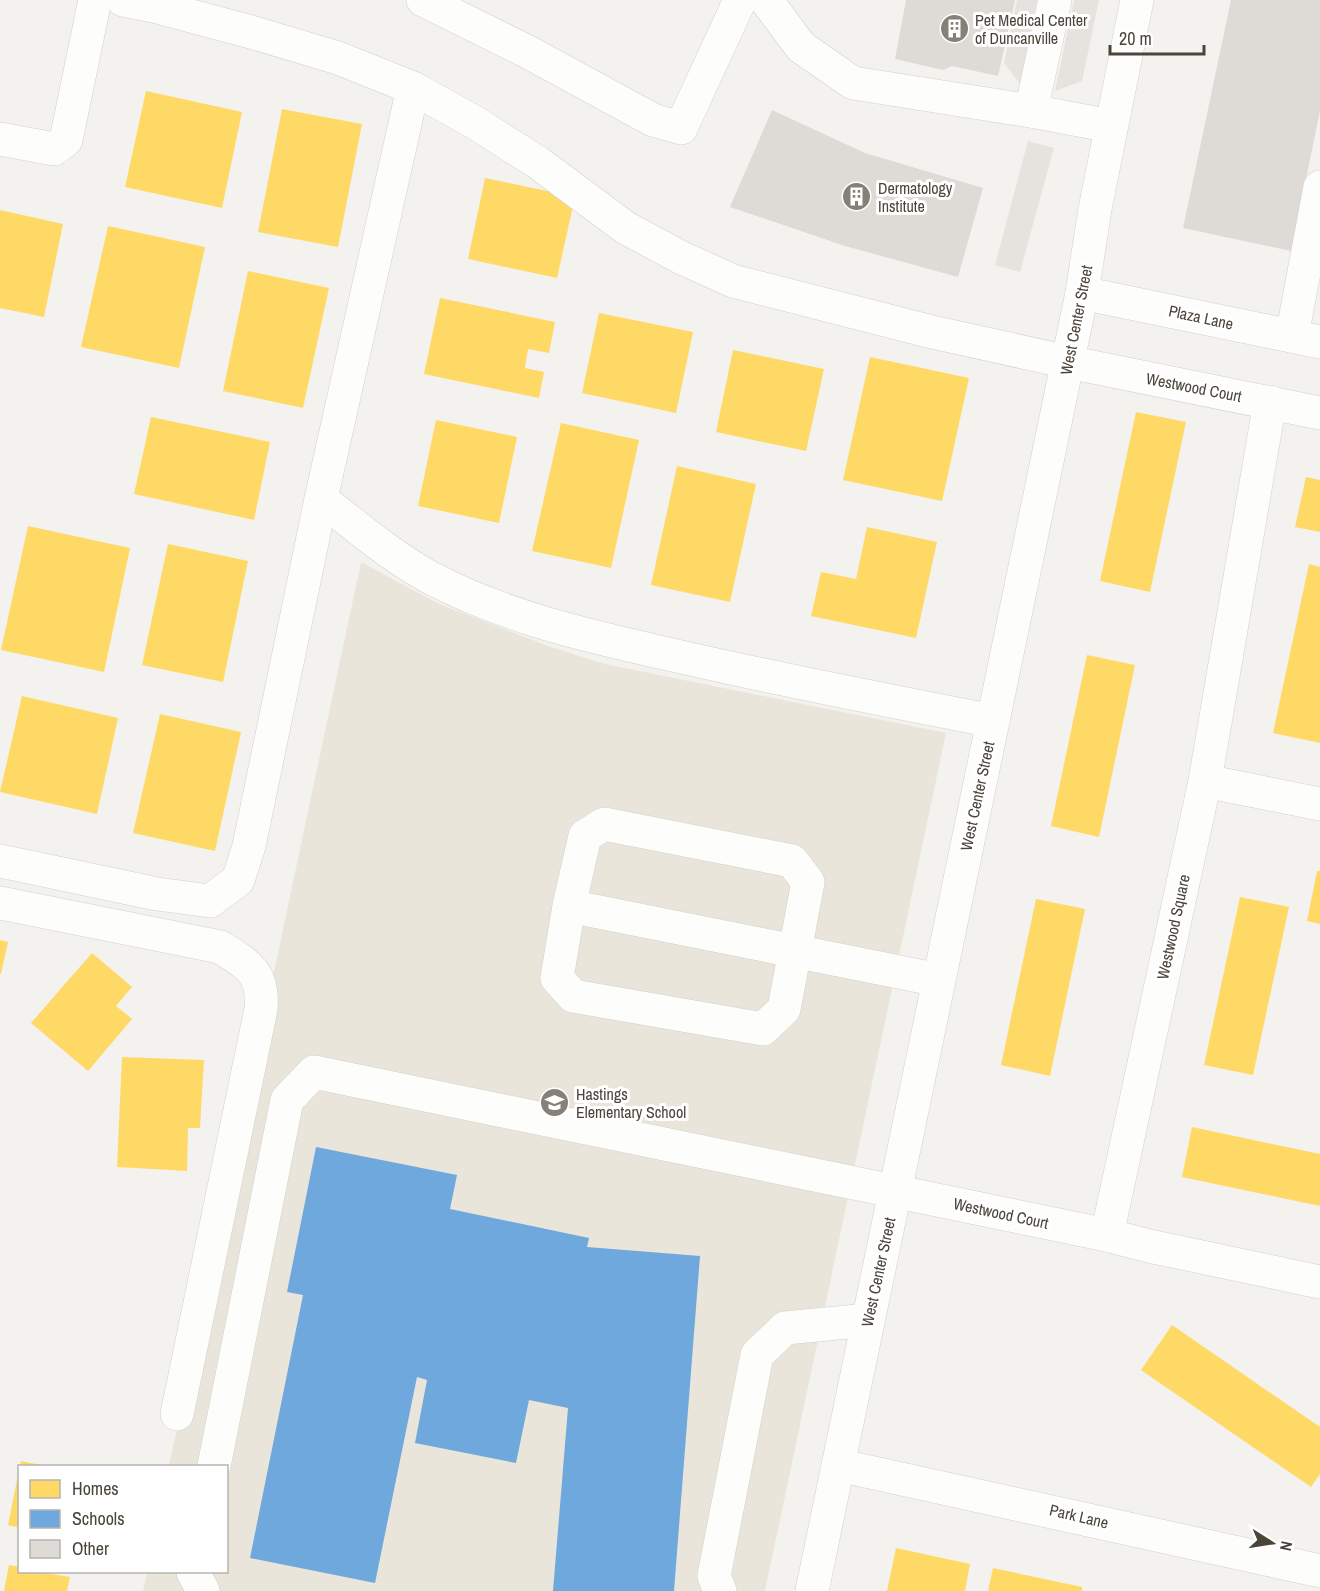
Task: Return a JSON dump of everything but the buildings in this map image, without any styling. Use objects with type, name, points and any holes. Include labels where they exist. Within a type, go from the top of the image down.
[{"type":"street","points":[[0,139],[54,149],[66,140],[95,0]]},
{"type":"street","name":"Westwood Court","points":[[123,0],[240,29],[338,58],[413,88],[474,122],[537,162],[626,228],[682,258],[733,281],[932,332],[1320,413]]},
{"type":"street","points":[[423,0],[528,52],[652,120],[681,128],[740,0]]},
{"type":"street","points":[[766,0],[801,47],[853,83],[1111,126]]},
{"type":"street","points":[[1031,111],[1055,0]]},
{"type":"street","name":"West Center Street","points":[[812,1591],[1068,362],[1095,209],[1137,0]]},
{"type":"street","points":[[0,861],[157,894],[210,901],[238,880],[249,846],[321,499],[413,88]]},
{"type":"street","points":[[1306,339],[1320,187]]},
{"type":"street","name":"Plaza Lane","points":[[1082,293],[1306,339]]},
{"type":"street","name":"Westwood Square","points":[[1107,1235],[1205,781],[1270,402]]},
{"type":"street","points":[[321,499],[379,543],[431,578],[498,608],[578,633],[767,677],[993,721]]},
{"type":"street","points":[[1205,781],[1320,804]]},
{"type":"street","points":[[604,824],[792,861],[808,882],[784,1009],[763,1029],[573,996],[556,978],[569,906],[585,836],[604,824]]},
{"type":"street","points":[[0,903],[220,947],[244,962],[258,976],[262,994],[261,1009],[177,1414]]},
{"type":"street","points":[[569,906],[939,980]]},
{"type":"street","name":"Westwood Court","points":[[214,1465],[287,1100],[314,1072],[1107,1235]]},
{"type":"street","points":[[1107,1235],[1320,1282]]},
{"type":"street","points":[[720,1591],[714,1576],[757,1355],[784,1328],[868,1320]]},
{"type":"street","name":"Park Lane","points":[[838,1465],[1320,1571]]},
{"type":"street","points":[[194,1573],[203,1591]]},
{"type":"shaded area","points":[[1017,0],[1037,0],[1020,84],[1004,63]]},
{"type":"shaded area","points":[[1074,0],[1099,0],[1082,81],[1055,91]]},
{"type":"shaded area","points":[[1028,141],[1054,148],[1020,272],[995,265]]},
{"type":"shaded area","name":"Hastings Elementary School","points":[[361,562],[439,604],[548,646],[605,664],[946,733],[765,1591],[143,1591],[147,1573],[228,1573],[228,1465],[169,1465]]},
{"type":"place","name":"Pet Medical Center of Duncanville","points":[[954,29]]},
{"type":"place","name":"Dermatology Institute","points":[[857,197]]},
{"type":"place","name":"Hastings Elementary School","points":[[555,1103]]}]
